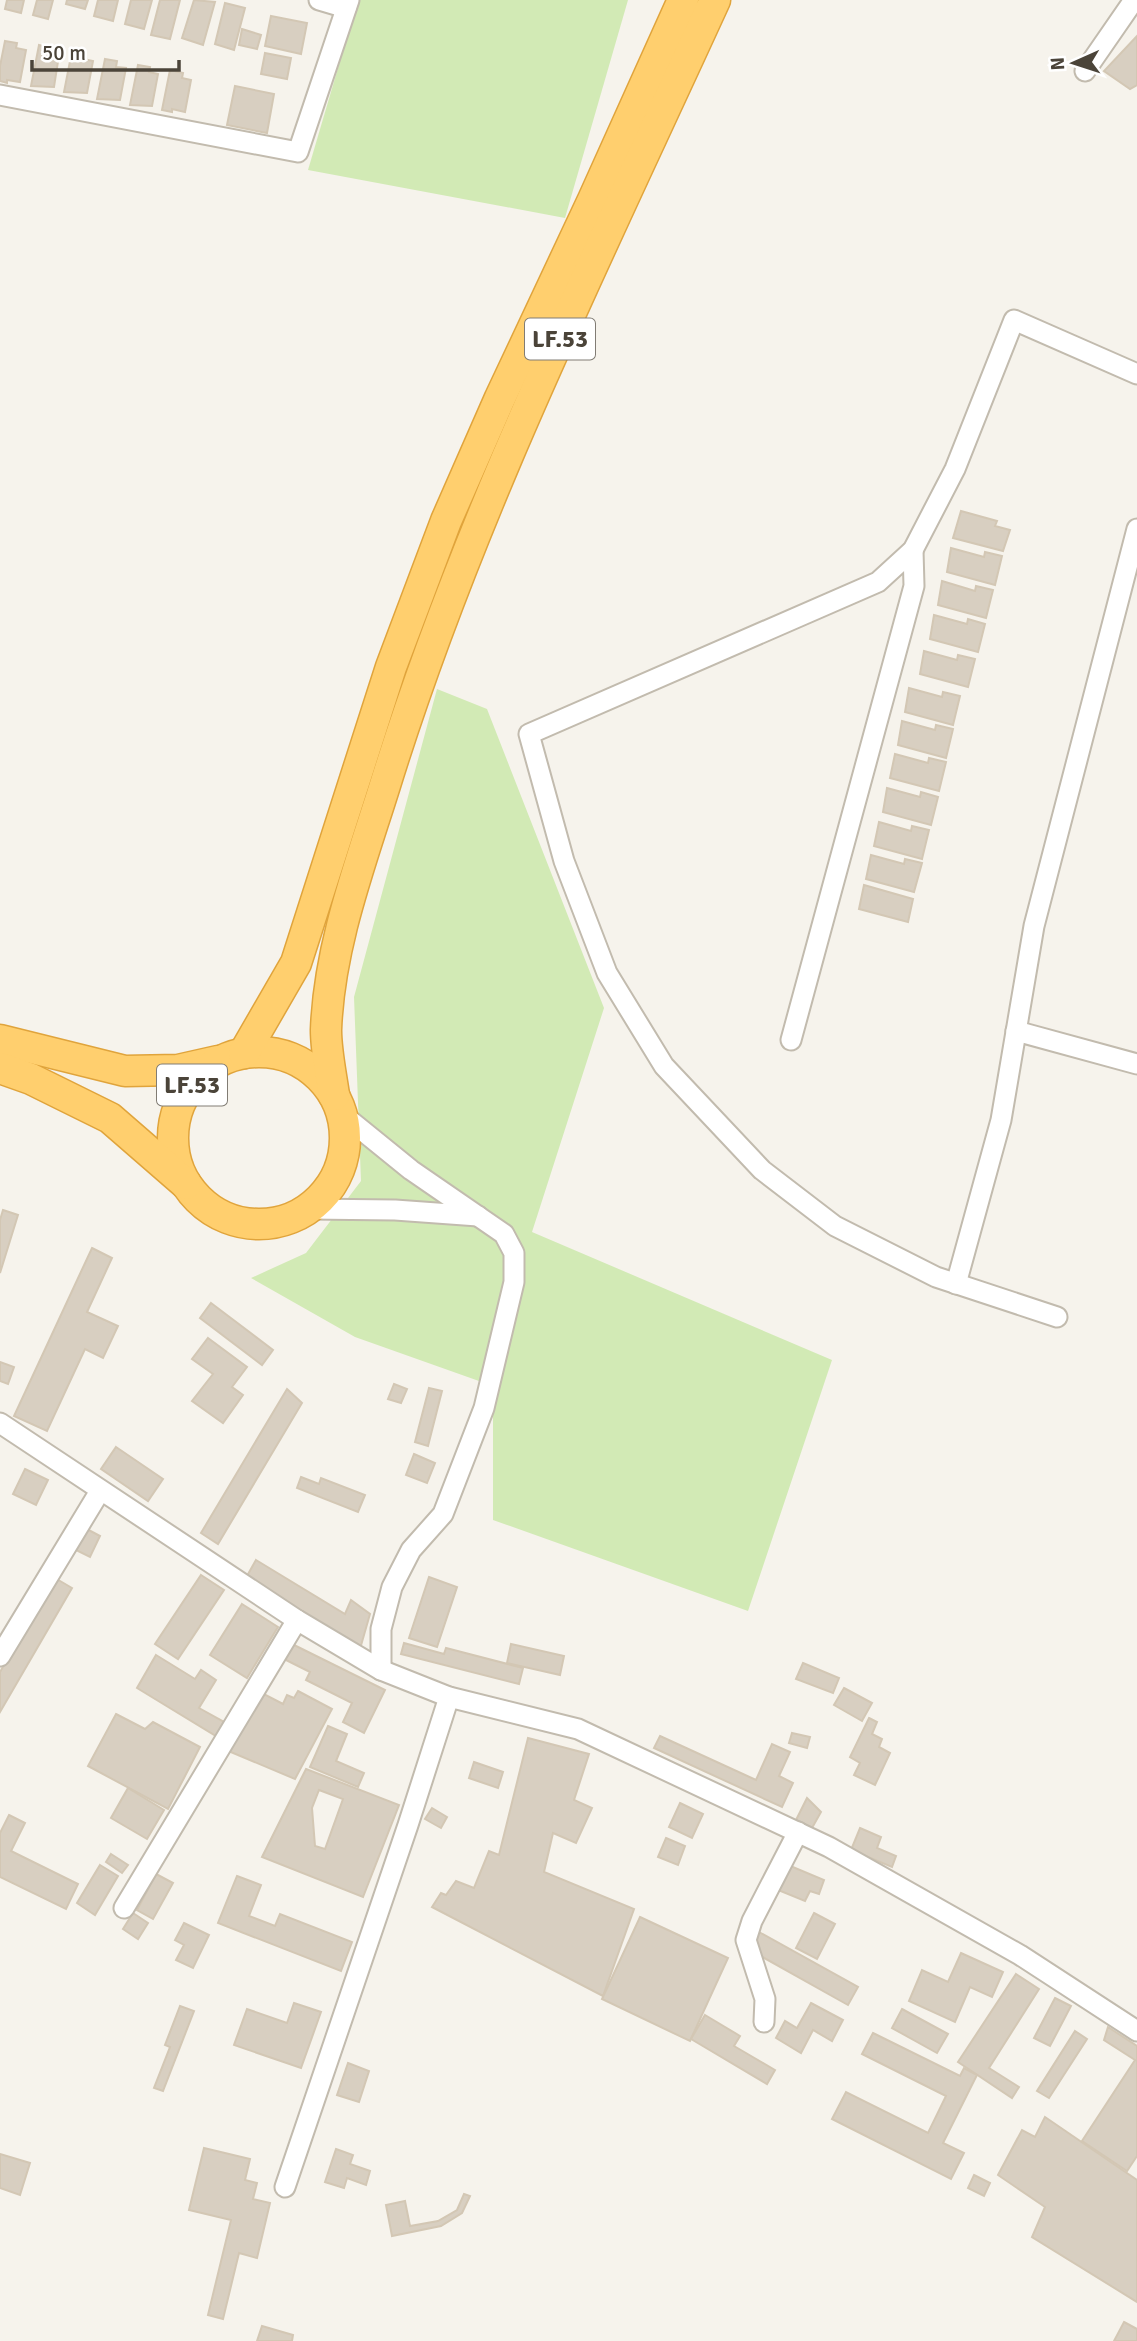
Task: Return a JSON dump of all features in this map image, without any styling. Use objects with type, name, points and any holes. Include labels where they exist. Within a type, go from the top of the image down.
[{"type":"highway","name":"LF.53","points":[[188,1187],[177,1165],[173,1140],[176,1116],[186,1093],[201,1074],[233,1056],[296,963],[391,667],[446,521],[683,0]]},
{"type":"highway","name":"LF.53","points":[[0,1068],[31,1079],[110,1118],[207,1207],[230,1219],[257,1224],[284,1221],[308,1209],[327,1191],[340,1167],[345,1141],[326,1034],[330,973],[355,881],[403,726],[500,472],[715,0]]},
{"type":"highway","name":"LF.53","points":[[0,1040],[125,1072],[178,1069],[265,1051],[305,1064],[321,1078],[338,1104]]},
{"type":"street","points":[[0,95],[298,152],[347,4],[319,0]]},
{"type":"street","points":[[1085,71],[1134,0]]},
{"type":"street","points":[[1057,1317],[936,1277],[835,1226],[762,1170],[664,1066],[607,973],[564,861],[528,734],[877,582],[913,550],[955,469],[1014,320],[1137,374]]},
{"type":"street","points":[[956,1284],[1001,1121],[1034,926],[1137,529]]},
{"type":"street","points":[[791,1040],[914,586],[913,550]]},
{"type":"street","points":[[1016,1031],[1137,1063]]},
{"type":"street","points":[[338,1104],[411,1170],[503,1234],[514,1253],[514,1282],[484,1408],[443,1514],[411,1550],[392,1587],[381,1629],[381,1671]]},
{"type":"street","points":[[308,1209],[395,1210],[479,1216]]},
{"type":"street","points":[[0,1423],[297,1620],[381,1671],[449,1697],[578,1729],[798,1832],[1020,1955],[1137,2031]]},
{"type":"street","points":[[0,1656],[100,1491]]},
{"type":"street","points":[[124,1908],[297,1620]]},
{"type":"street","points":[[285,2187],[449,1697]]},
{"type":"street","points":[[764,2022],[765,1999],[746,1940],[752,1922],[798,1832]]},
{"type":"green space","points":[[358,0],[628,0],[565,218],[308,170]]},
{"type":"green space","points":[[437,689],[487,709],[604,1008],[532,1232],[832,1360],[748,1611],[493,1520],[493,1386],[355,1337],[251,1278],[306,1253],[361,1181],[354,997]]},
{"type":"building","points":[[7,0],[24,0],[21,13],[5,9]]},
{"type":"building","points":[[37,0],[53,0],[48,19],[33,15]]},
{"type":"building","points":[[67,0],[88,0],[85,9],[66,4]]},
{"type":"building","points":[[98,0],[118,0],[113,21],[94,16]]},
{"type":"building","points":[[131,0],[152,0],[144,29],[125,24]]},
{"type":"building","points":[[160,0],[180,0],[170,39],[151,35]]},
{"type":"building","points":[[194,0],[215,2],[203,45],[182,38]]},
{"type":"building","points":[[225,3],[245,8],[234,50],[215,44]]},
{"type":"building","points":[[271,16],[307,23],[301,54],[265,46]]},
{"type":"building","points":[[242,29],[261,35],[257,49],[239,45]]},
{"type":"building","points":[[1137,36],[1137,85],[1130,89],[1104,71]]},
{"type":"building","points":[[5,41],[17,43],[16,48],[26,50],[20,82],[0,81]]},
{"type":"building","points":[[39,45],[51,48],[50,53],[59,55],[54,87],[31,86]]},
{"type":"building","points":[[72,51],[84,54],[83,59],[93,61],[87,93],[64,92]]},
{"type":"building","points":[[265,53],[291,58],[287,79],[261,74]]},
{"type":"building","points":[[105,59],[117,61],[116,67],[126,68],[120,100],[97,99]]},
{"type":"building","points":[[138,65],[150,67],[149,72],[158,74],[152,106],[130,105]]},
{"type":"building","points":[[170,70],[183,73],[182,78],[191,80],[185,112],[162,110]]},
{"type":"building","points":[[235,86],[274,94],[267,133],[227,125]]},
{"type":"building","points":[[961,511],[997,521],[995,526],[1010,530],[1003,551],[953,538]]},
{"type":"building","points":[[951,548],[984,557],[985,552],[1002,556],[995,585],[947,572]]},
{"type":"building","points":[[942,581],[975,591],[976,586],[993,590],[986,618],[938,605]]},
{"type":"building","points":[[934,615],[967,624],[968,619],[985,624],[978,652],[930,639]]},
{"type":"building","points":[[924,651],[957,660],[958,655],[975,659],[968,687],[920,674]]},
{"type":"building","points":[[909,688],[942,697],[943,692],[960,696],[953,725],[905,712]]},
{"type":"building","points":[[902,721],[935,730],[936,725],[953,729],[946,758],[898,745]]},
{"type":"building","points":[[895,754],[928,763],[929,758],[946,762],[939,791],[890,778]]},
{"type":"building","points":[[887,788],[920,797],[921,792],[938,797],[931,825],[883,812]]},
{"type":"building","points":[[879,822],[911,831],[912,826],[929,830],[922,859],[874,846]]},
{"type":"building","points":[[871,855],[904,864],[905,859],[922,863],[914,892],[866,879]]},
{"type":"building","points":[[864,885],[913,899],[908,922],[859,909]]},
{"type":"building","points":[[3,1210],[18,1215],[0,1273],[0,1220]]},
{"type":"building","points":[[92,1248],[112,1258],[87,1312],[118,1326],[103,1358],[85,1349],[47,1431],[14,1416]]},
{"type":"building","points":[[211,1303],[273,1350],[262,1365],[200,1318]]},
{"type":"building","points":[[208,1338],[247,1367],[232,1387],[243,1395],[223,1423],[192,1401],[213,1374],[192,1359]]},
{"type":"building","points":[[0,1362],[14,1367],[8,1384],[0,1381]]},
{"type":"building","points":[[394,1384],[407,1389],[401,1403],[388,1399]]},
{"type":"building","points":[[429,1388],[442,1391],[428,1446],[415,1442]]},
{"type":"building","points":[[287,1389],[302,1403],[218,1544],[201,1533]]},
{"type":"building","points":[[116,1447],[163,1479],[148,1501],[101,1469]]},
{"type":"building","points":[[414,1454],[435,1463],[427,1483],[406,1475]]},
{"type":"building","points":[[25,1469],[48,1480],[36,1505],[13,1494]]},
{"type":"building","points":[[301,1477],[319,1484],[321,1478],[365,1495],[358,1512],[297,1488]]},
{"type":"building","points":[[83,1527],[100,1536],[90,1557],[72,1548]]},
{"type":"building","points":[[256,1560],[345,1614],[351,1600],[370,1614],[360,1649],[247,1576]]},
{"type":"building","points":[[201,1575],[224,1590],[178,1659],[155,1644]]},
{"type":"building","points":[[429,1577],[457,1587],[437,1647],[409,1638]]},
{"type":"building","points":[[55,1578],[72,1588],[0,1712],[0,1672]]},
{"type":"building","points":[[242,1604],[278,1627],[247,1678],[210,1655]]},
{"type":"building","points":[[290,1643],[385,1690],[364,1733],[343,1722],[352,1703],[306,1680],[310,1672],[282,1658]]},
{"type":"building","points":[[404,1643],[444,1654],[446,1648],[523,1668],[519,1684],[401,1654]]},
{"type":"building","points":[[511,1644],[564,1656],[560,1675],[507,1663]]},
{"type":"building","points":[[156,1655],[195,1679],[201,1670],[216,1680],[199,1708],[224,1722],[216,1736],[137,1688]]},
{"type":"building","points":[[803,1663],[839,1678],[833,1693],[796,1679]]},
{"type":"building","points":[[844,1688],[872,1703],[862,1721],[834,1705]]},
{"type":"building","points":[[298,1691],[332,1709],[295,1779],[226,1750],[262,1693],[283,1704],[287,1695],[294,1698]]},
{"type":"building","points":[[116,1714],[145,1729],[153,1722],[200,1747],[168,1809],[88,1766]]},
{"type":"building","points":[[869,1718],[877,1722],[872,1734],[882,1739],[879,1747],[890,1753],[875,1785],[854,1775],[860,1763],[850,1757]]},
{"type":"building","points":[[328,1726],[347,1734],[336,1761],[364,1773],[358,1787],[310,1767]]},
{"type":"building","points":[[792,1733],[810,1737],[807,1748],[789,1743]]},
{"type":"building","points":[[660,1736],[756,1780],[772,1744],[790,1752],[779,1776],[793,1783],[782,1807],[654,1748]]},
{"type":"building","points":[[528,1738],[589,1754],[574,1800],[592,1808],[576,1843],[553,1833],[544,1872],[634,1909],[603,1996],[432,1907],[441,1893],[446,1895],[456,1881],[474,1888],[489,1851],[499,1855]]},
{"type":"building","points":[[474,1762],[503,1772],[498,1788],[469,1778]]},
{"type":"building","points":[[306,1769],[399,1805],[363,1897],[262,1857]],"holes":[[[319,1790],[343,1799],[325,1849],[315,1846],[312,1808]]]},
{"type":"building","points":[[128,1788],[164,1810],[147,1839],[111,1818]]},
{"type":"building","points":[[807,1798],[821,1812],[812,1828],[796,1820]]},
{"type":"building","points":[[680,1803],[703,1814],[692,1838],[669,1827]]},
{"type":"building","points":[[432,1808],[447,1817],[441,1828],[425,1819]]},
{"type":"building","points":[[9,1815],[25,1823],[11,1851],[78,1884],[66,1909],[0,1877],[0,1833]]},
{"type":"building","points":[[860,1828],[881,1837],[877,1848],[896,1856],[892,1867],[851,1850]]},
{"type":"building","points":[[666,1838],[685,1846],[678,1865],[658,1857]]},
{"type":"building","points":[[111,1854],[128,1865],[122,1873],[106,1862]]},
{"type":"building","points":[[100,1865],[118,1876],[95,1915],[77,1903]]},
{"type":"building","points":[[788,1865],[824,1880],[819,1894],[810,1891],[805,1901],[778,1890]]},
{"type":"building","points":[[156,1874],[173,1883],[153,1919],[137,1910]]},
{"type":"building","points":[[237,1876],[261,1885],[249,1916],[275,1926],[280,1914],[352,1942],[341,1971],[218,1923]]},
{"type":"building","points":[[133,1913],[148,1923],[138,1939],[123,1929]]},
{"type":"building","points":[[814,1913],[835,1924],[817,1959],[796,1948]]},
{"type":"building","points":[[640,1917],[728,1958],[690,2041],[602,1999]]},
{"type":"building","points":[[184,1923],[209,1935],[193,1968],[176,1960],[184,1945],[175,1940]]},
{"type":"building","points":[[759,1932],[858,1987],[848,2005],[750,1950]]},
{"type":"building","points":[[961,1953],[1003,1972],[992,1997],[970,1987],[955,2022],[909,2001],[922,1970],[948,1982]]},
{"type":"building","points":[[1016,1974],[1039,1989],[989,2068],[1019,2087],[1012,2098],[958,2062]]},
{"type":"building","points":[[1055,1998],[1071,2006],[1050,2046],[1034,2038]]},
{"type":"building","points":[[294,2003],[321,2012],[301,2068],[234,2045],[247,2009],[287,2023]]},
{"type":"building","points":[[811,2003],[843,2020],[832,2041],[813,2030],[801,2053],[776,2038],[785,2021],[797,2028]]},
{"type":"building","points":[[180,2006],[194,2011],[163,2091],[154,2088],[170,2047],[165,2045]]},
{"type":"building","points":[[902,2009],[948,2034],[937,2053],[892,2028]]},
{"type":"building","points":[[705,2015],[740,2036],[734,2046],[775,2070],[767,2084],[691,2039]]},
{"type":"building","points":[[1108,2027],[1137,2046],[1137,2156],[1127,2171],[1082,2141],[1135,2060],[1104,2040]]},
{"type":"building","points":[[1075,2031],[1087,2039],[1049,2098],[1037,2091]]},
{"type":"building","points":[[873,2033],[960,2076],[964,2068],[977,2075],[943,2143],[964,2153],[951,2179],[832,2119],[846,2092],[928,2133],[946,2096],[862,2054]]},
{"type":"building","points":[[348,2063],[369,2071],[359,2102],[337,2095]]},
{"type":"building","points":[[1045,2117],[1137,2180],[1137,2302],[1032,2237],[1045,2207],[998,2175],[1022,2130],[1035,2137]]},
{"type":"building","points":[[204,2148],[250,2159],[245,2180],[257,2183],[253,2199],[270,2203],[257,2258],[239,2253],[223,2319],[208,2315],[231,2220],[189,2210]]},
{"type":"building","points":[[336,2149],[353,2155],[350,2164],[370,2171],[366,2185],[347,2178],[344,2188],[325,2182]]},
{"type":"building","points":[[0,2154],[30,2163],[20,2195],[0,2188]]},
{"type":"building","points":[[974,2175],[990,2183],[984,2196],[968,2188]]},
{"type":"building","points":[[464,2194],[470,2196],[462,2213],[441,2226],[392,2236],[386,2205],[405,2201],[410,2226],[438,2221],[457,2210]]},
{"type":"building","points":[[1124,2322],[1137,2329],[1137,2341],[1114,2341]]},
{"type":"building","points":[[262,2326],[293,2335],[292,2341],[257,2341]]}]
